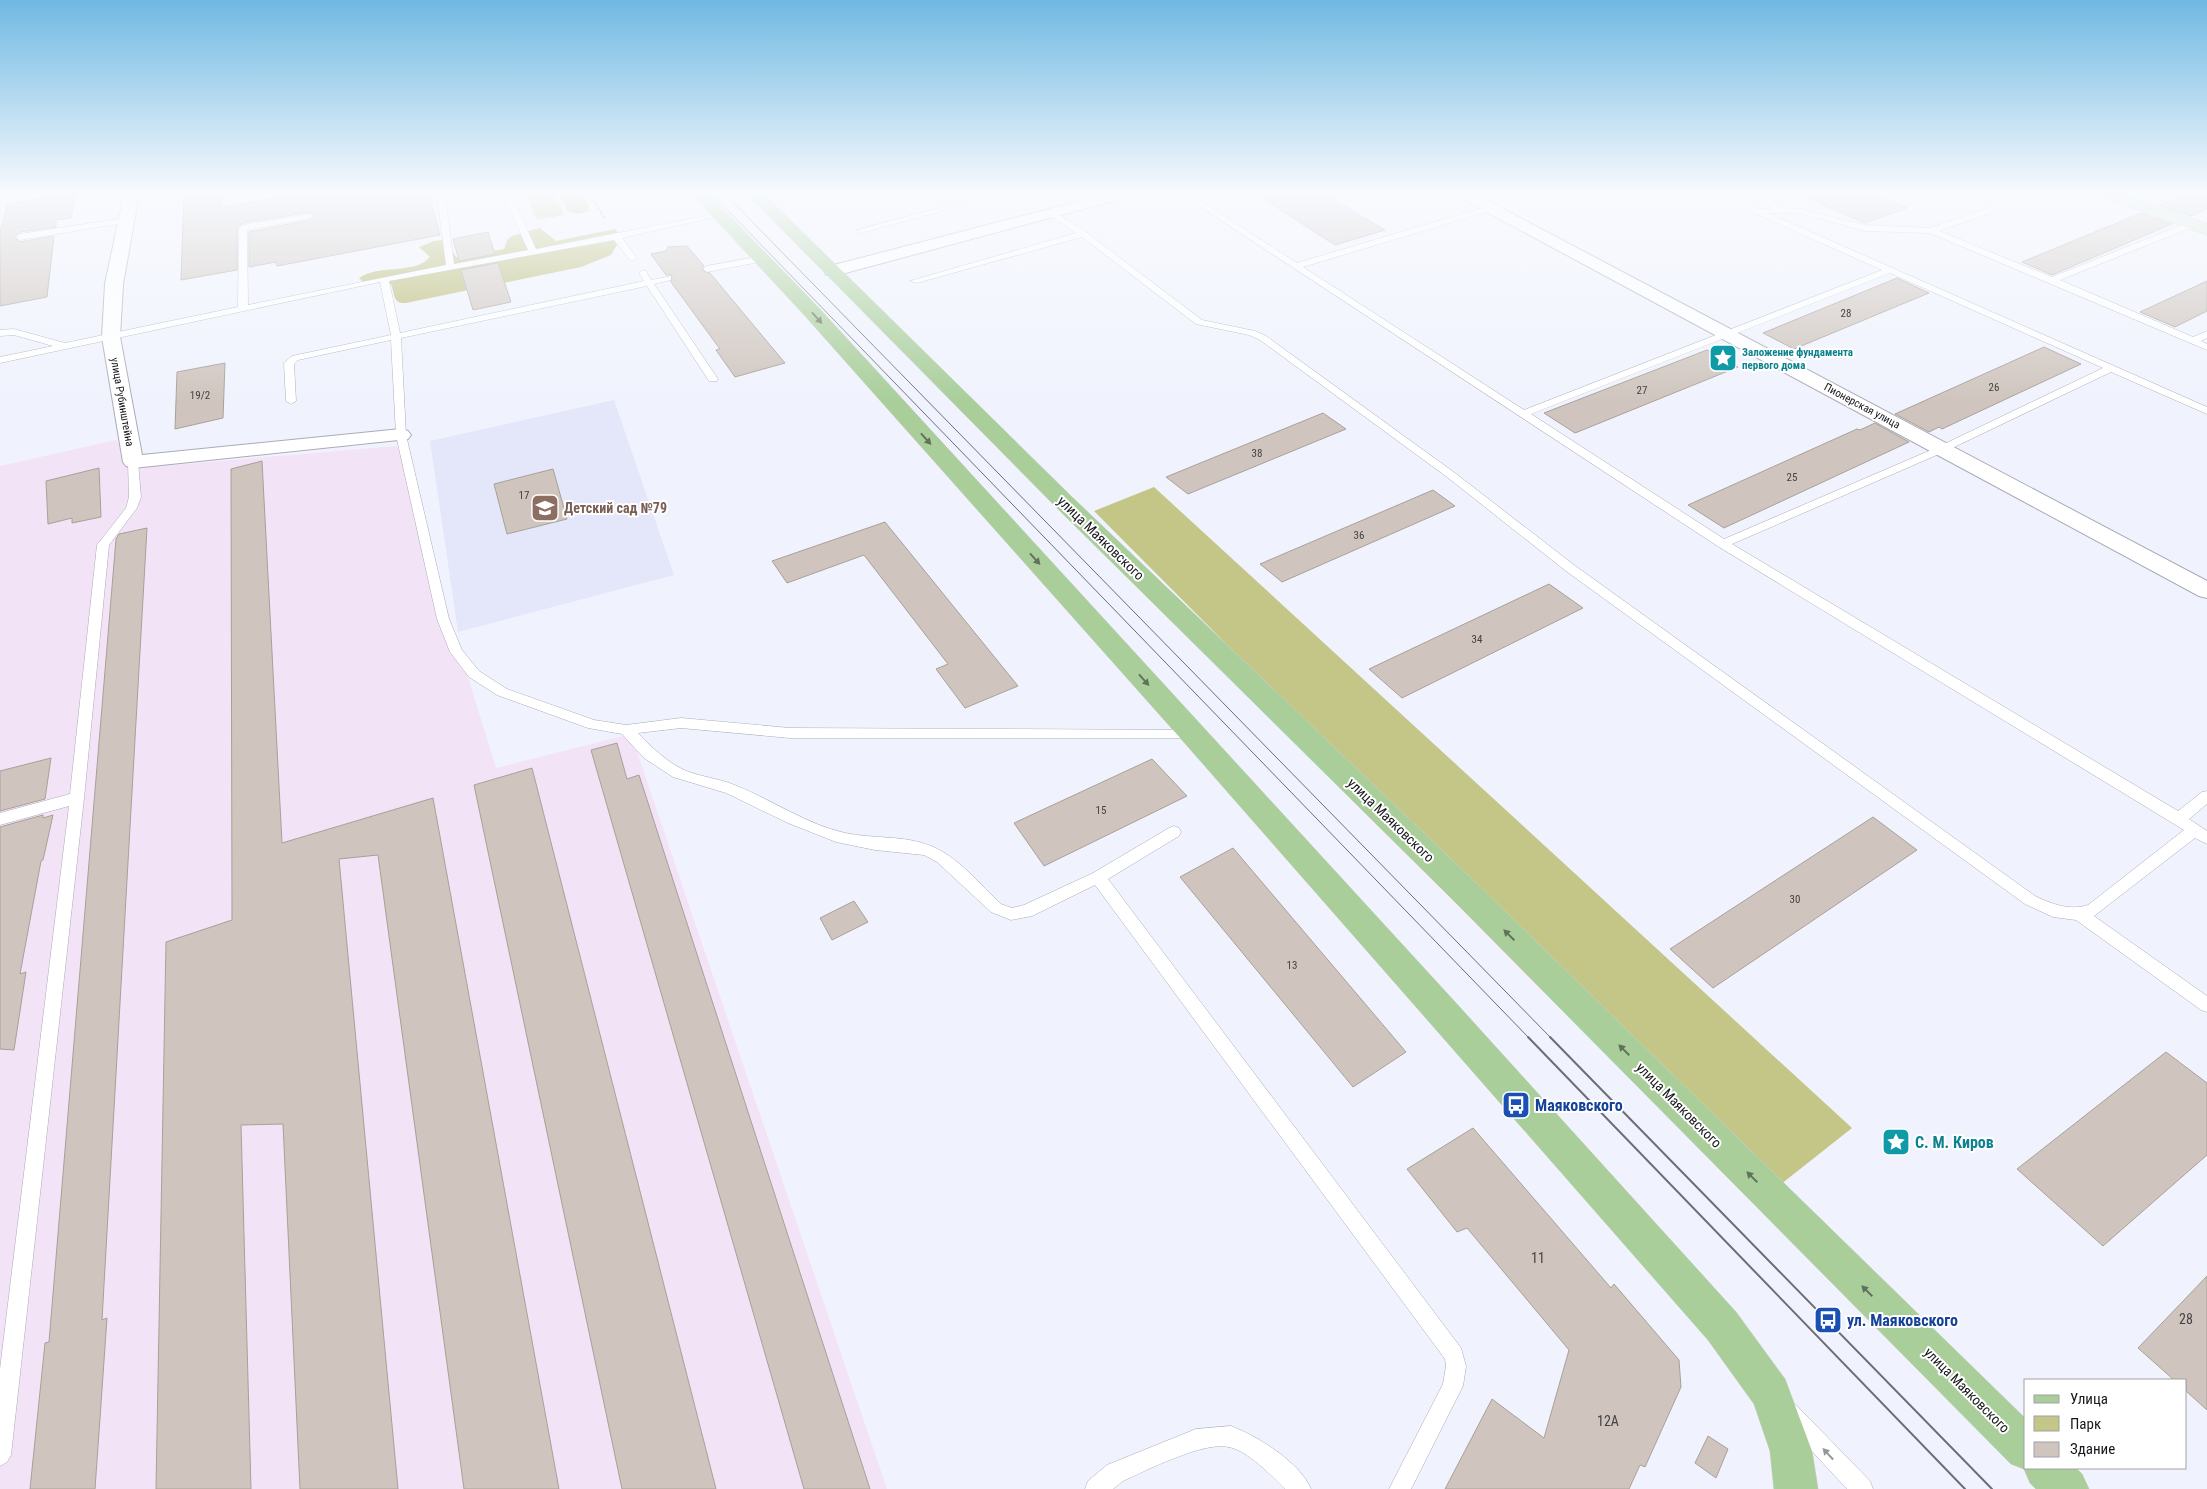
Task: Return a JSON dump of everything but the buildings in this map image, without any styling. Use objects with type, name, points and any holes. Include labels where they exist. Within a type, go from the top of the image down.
[{"type":"main road","points":[[766,263],[1444,1013],[1722,1326],[1771,1393],[1791,1451],[1796,1489]]},
{"type":"main road","name":"улица Маяковского","points":[[825,263],[1076,514],[1471,898],[2024,1446]]},
{"type":"main road","points":[[2046,1469],[2066,1489]]},
{"type":"street","name":"улица Рубинштейна","points":[[118,263],[114,284],[111,337],[133,462],[401,435]]},
{"type":"street","points":[[832,271],[860,263]]},
{"type":"street","name":"Пионерская улица","points":[[1594,263],[2207,591]]},
{"type":"lane","points":[[243,263],[243,309]]},
{"type":"lane","points":[[0,360],[465,263]]},
{"type":"lane","points":[[707,269],[737,263]]},
{"type":"lane","points":[[914,281],[977,263]]},
{"type":"lane","points":[[1122,263],[1199,322],[1252,333],[1263,338],[1451,475],[1570,568],[2030,900],[2047,909],[2066,914],[2081,915],[2093,910],[2194,830]]},
{"type":"lane","points":[[1292,263],[1724,544],[2179,819],[2207,838]]},
{"type":"lane","points":[[1296,266],[1304,263]]},
{"type":"lane","points":[[1876,263],[2207,410]]},
{"type":"lane","points":[[2011,263],[2207,347]]},
{"type":"lane","points":[[2052,280],[2098,263]]},
{"type":"lane","points":[[1523,414],[1890,270]]},
{"type":"lane","points":[[643,273],[712,379]]},
{"type":"lane","points":[[291,401],[289,363],[292,359],[668,278]]},
{"type":"lane","points":[[384,279],[396,336],[401,435],[443,619],[456,652],[474,674],[502,692],[593,725],[626,730],[682,723],[790,733],[1192,733]]},
{"type":"lane","points":[[0,333],[13,331],[66,346]]},
{"type":"lane","points":[[2193,341],[2207,334]]},
{"type":"lane","points":[[1724,544],[1942,449],[2111,368]]},
{"type":"lane","points":[[0,1455],[77,798],[103,545],[132,508],[135,497],[133,462]]},
{"type":"lane","points":[[626,730],[649,754],[678,772],[731,789],[841,838],[927,850],[942,858],[1003,912],[1019,914],[1027,911],[1098,877],[1174,832]]},
{"type":"lane","points":[[2179,819],[2207,796]]},
{"type":"lane","points":[[0,819],[77,798]]},
{"type":"lane","points":[[1098,877],[1454,1355],[1456,1366],[1453,1386],[1400,1489]]},
{"type":"lane","points":[[2081,915],[2207,1005]]},
{"type":"lane","points":[[1771,1393],[1862,1489]]},
{"type":"lane","points":[[1096,1489],[1115,1473],[1196,1439],[1232,1436],[1267,1456],[1300,1489]]},
{"type":"shaded area","name":"Детский сад №79","points":[[614,400],[674,575],[458,632],[430,441]]},
{"type":"shaded area","points":[[116,440],[136,468],[397,446],[496,768],[631,734],[887,1489],[0,1489],[0,466]]},
{"type":"green space","points":[[420,263],[590,263],[581,267],[406,303],[397,300],[391,284],[363,282],[359,278],[376,271],[415,266]]},
{"type":"green space","points":[[1154,487],[1852,1128],[1771,1192],[1094,511]]},
{"type":"tram line","points":[[779,263],[1529,1038]]},
{"type":"tram line","points":[[793,263],[1551,1038]]},
{"type":"tram line","points":[[1528,1037],[1965,1489]]},
{"type":"tram line","points":[[1550,1037],[1992,1489]]},
{"type":"place","name":"Заложение фундамента первого дома","points":[[1723,358]]},
{"type":"place","name":"Детский сад №79","points":[[545,508]]},
{"type":"place","name":"Маяковского","points":[[1516,1105]]},
{"type":"place","name":"С. М. Киров","points":[[1896,1142]]},
{"type":"place","name":"ул. Маяковского","points":[[1828,1320]]}]
